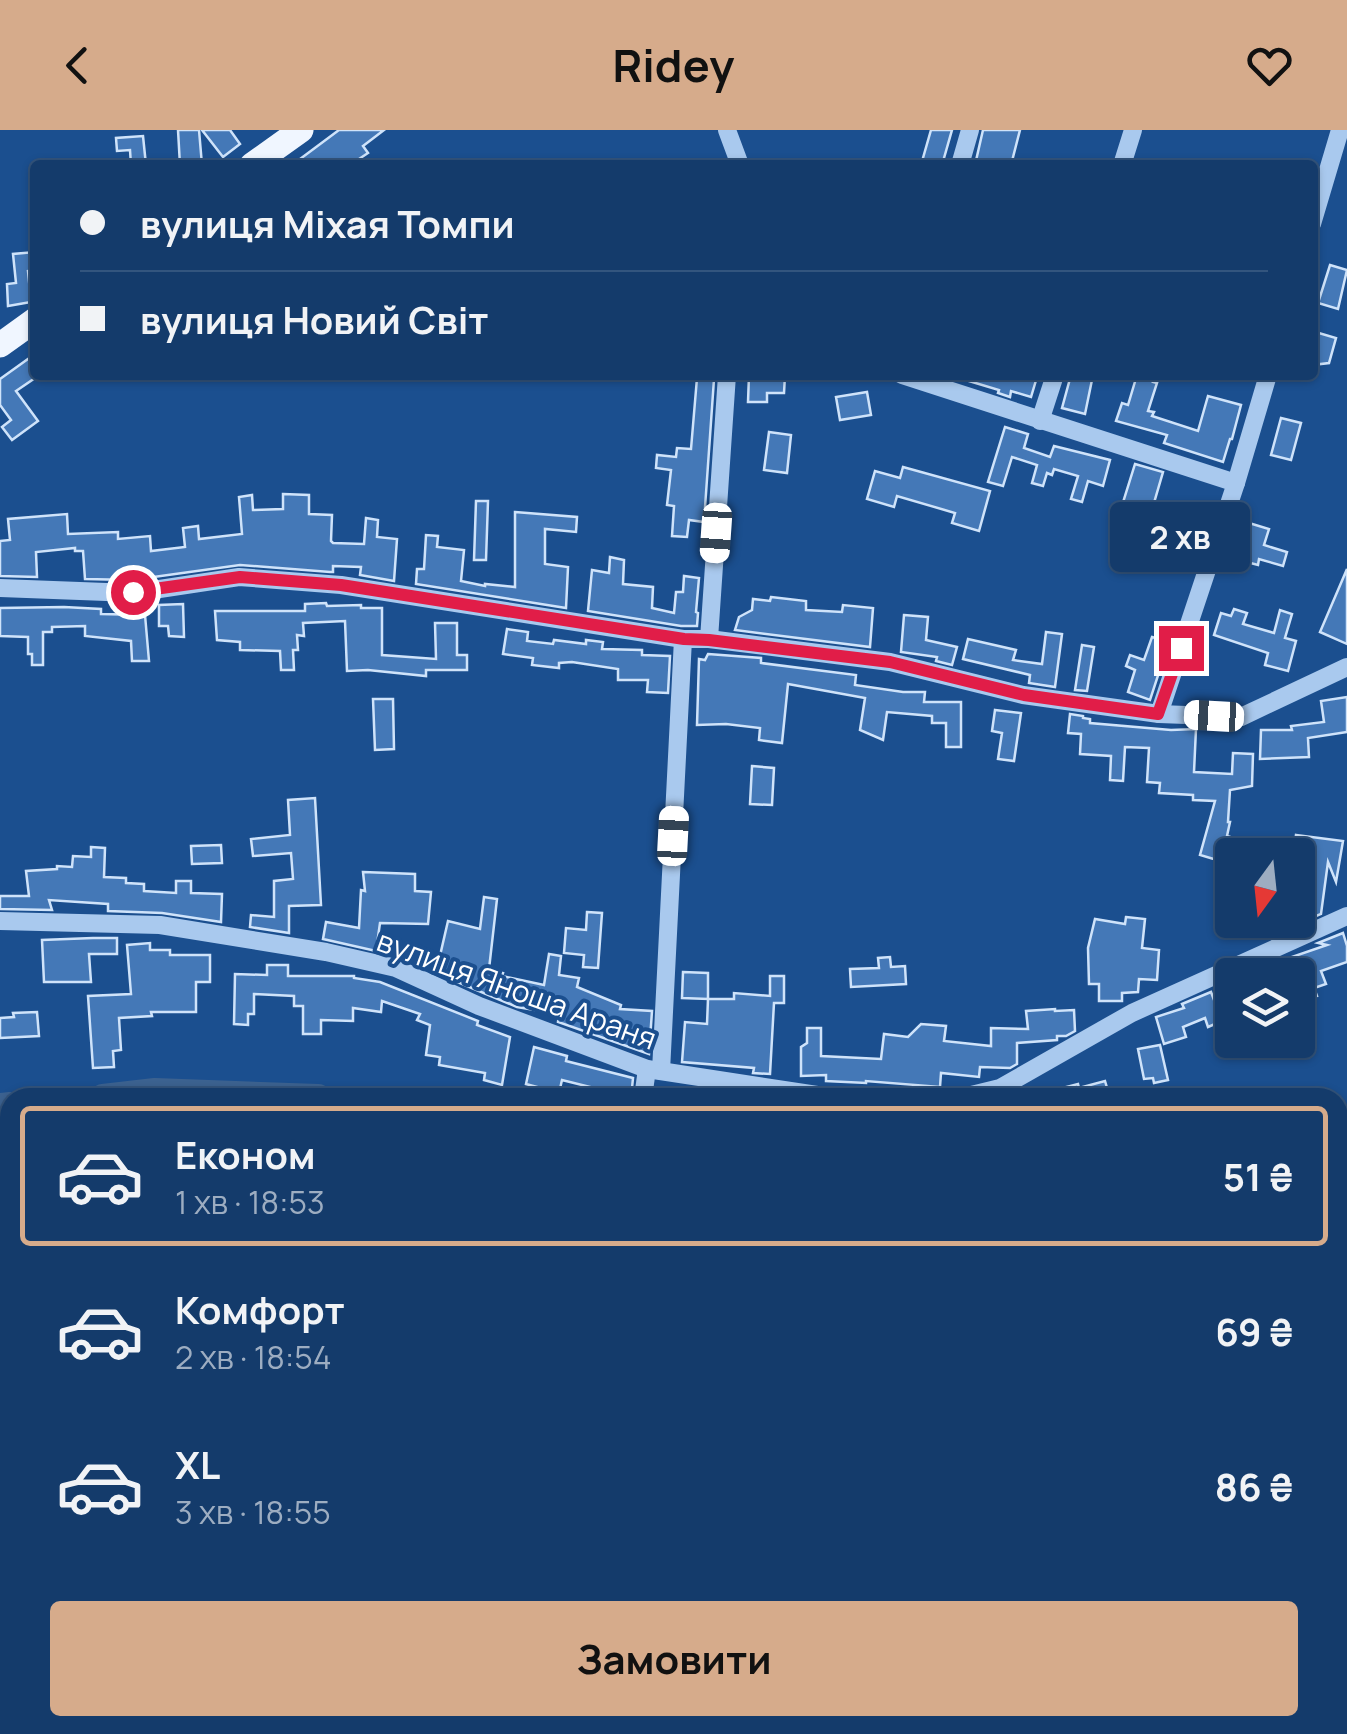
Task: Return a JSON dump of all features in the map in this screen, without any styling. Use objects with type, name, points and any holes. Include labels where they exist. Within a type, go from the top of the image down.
[{"type":"main road","points":[[259,160],[301,130]]},
{"type":"main road","points":[[0,345],[30,324]]},
{"type":"street","points":[[727,130],[738,160]]},
{"type":"street","points":[[961,160],[970,130]]},
{"type":"street","points":[[1124,160],[1133,130]]},
{"type":"street","points":[[1318,204],[1340,130]]},
{"type":"street","points":[[709,640],[727,380]]},
{"type":"street","points":[[917,380],[1236,483]]},
{"type":"street","points":[[1040,421],[1052,380]]},
{"type":"street","points":[[1158,714],[1267,380]]},
{"type":"street","points":[[0,588],[133,592],[240,577],[324,584],[684,639],[890,662],[1024,695],[1158,714],[1241,718],[1347,667]]},
{"type":"street","points":[[648,1088],[654,1070],[684,639]]},
{"type":"street","points":[[1000,1088],[1132,1013],[1347,916]]},
{"type":"street","name":"вулиця Яноша Араня","points":[[0,921],[160,925],[326,952],[396,968],[479,1006],[654,1070],[772,1088]]},
{"type":"building","points":[[178,130],[199,130],[202,160],[180,160]]},
{"type":"building","points":[[202,130],[230,130],[240,144],[223,157]]},
{"type":"building","points":[[339,130],[384,130],[363,146],[368,153],[358,160],[299,160]]},
{"type":"building","points":[[931,130],[952,130],[943,160],[922,160]]},
{"type":"building","points":[[983,130],[1020,130],[1012,160],[976,160]]},
{"type":"building","points":[[143,136],[145,160],[131,160],[130,150],[117,151],[116,138]]},
{"type":"building","points":[[30,252],[30,302],[8,306],[7,284],[16,283],[13,254]]},
{"type":"building","points":[[1330,265],[1347,270],[1338,309],[1318,303]]},
{"type":"building","points":[[1318,333],[1336,338],[1329,363],[1318,364]]},
{"type":"building","points":[[30,358],[32,380],[16,391],[38,421],[12,440],[2,427],[11,420],[0,405],[0,379]]},
{"type":"building","points":[[697,380],[714,380],[704,522],[689,520],[687,537],[672,536],[674,506],[667,505],[671,470],[656,468],[657,455],[676,457],[677,448],[691,449]]},
{"type":"building","points":[[749,380],[785,380],[784,393],[767,393],[767,402],[748,402]]},
{"type":"building","points":[[966,380],[1036,380],[1031,397],[1011,391],[1010,397],[998,393],[999,390]]},
{"type":"building","points":[[1070,380],[1092,380],[1085,414],[1062,408]]},
{"type":"building","points":[[1136,380],[1154,380],[1157,383],[1148,411],[1154,412],[1152,416],[1198,431],[1208,396],[1241,405],[1223,462],[1164,443],[1167,435],[1116,421],[1122,403],[1128,405]]},
{"type":"building","points":[[867,392],[871,415],[840,420],[836,397]]},
{"type":"building","points":[[1281,418],[1301,423],[1291,460],[1271,455]]},
{"type":"building","points":[[1005,427],[1028,434],[1024,448],[1050,457],[1054,446],[1110,460],[1103,486],[1088,481],[1082,502],[1071,499],[1078,476],[1054,469],[1052,475],[1047,473],[1043,486],[1032,483],[1037,465],[1012,457],[1003,486],[988,482]]},
{"type":"building","points":[[769,432],[791,435],[787,473],[764,470]]},
{"type":"building","points":[[1135,464],[1163,472],[1149,520],[1120,512]]},
{"type":"building","points":[[903,467],[990,491],[979,531],[952,523],[955,513],[897,496],[894,507],[867,499],[875,471],[900,478]]},
{"type":"building","points":[[283,494],[309,495],[309,514],[332,515],[333,543],[364,544],[366,518],[378,520],[377,537],[397,539],[394,581],[360,575],[361,567],[333,566],[330,572],[240,565],[132,580],[85,579],[83,551],[75,548],[36,552],[37,577],[0,576],[0,541],[10,540],[8,519],[67,514],[68,534],[118,532],[118,539],[150,536],[151,551],[185,547],[183,528],[198,526],[199,539],[242,534],[239,497],[252,495],[253,510],[283,509]]},
{"type":"building","points":[[476,501],[488,501],[486,560],[474,560]]},
{"type":"building","points":[[1189,505],[1208,511],[1197,546],[1156,527],[1160,514],[1184,522]]},
{"type":"building","points":[[515,512],[577,517],[576,532],[545,529],[545,564],[568,567],[566,608],[416,584],[417,569],[424,569],[426,535],[438,536],[437,547],[464,550],[461,581],[515,587]]},
{"type":"building","points":[[1249,523],[1269,529],[1264,545],[1287,552],[1283,566],[1259,559],[1258,565],[1239,560]]},
{"type":"building","points":[[610,557],[624,560],[623,584],[653,587],[652,608],[674,613],[676,592],[683,592],[684,576],[699,578],[697,626],[588,611],[592,570],[609,573]]},
{"type":"building","points":[[1347,569],[1347,644],[1320,632]]},
{"type":"building","points":[[771,597],[806,601],[806,610],[842,612],[843,605],[873,608],[870,647],[735,630],[739,617],[752,610],[753,599],[770,601]]},
{"type":"building","points":[[183,604],[184,637],[169,636],[168,626],[159,626],[159,605]]},
{"type":"building","points":[[305,604],[382,608],[382,655],[436,659],[435,623],[457,623],[457,655],[467,655],[467,670],[426,670],[426,676],[347,671],[345,621],[303,623],[304,636],[297,635],[298,650],[293,650],[294,670],[281,670],[280,651],[240,650],[240,642],[217,640],[215,611],[305,611]]},
{"type":"building","points":[[0,608],[101,609],[101,614],[145,615],[149,661],[132,661],[131,641],[85,636],[85,626],[52,627],[52,632],[43,632],[43,665],[32,665],[28,637],[0,636]]},
{"type":"building","points":[[1234,609],[1247,613],[1243,624],[1274,633],[1280,610],[1292,614],[1285,638],[1296,641],[1288,671],[1265,665],[1268,653],[1214,635],[1221,613],[1231,616]]},
{"type":"building","points":[[904,615],[928,617],[926,640],[957,647],[952,665],[936,661],[937,657],[901,652]]},
{"type":"building","points":[[507,629],[528,632],[527,641],[586,644],[586,640],[603,642],[602,649],[642,650],[642,655],[670,656],[668,693],[647,692],[648,680],[618,680],[618,669],[572,662],[559,663],[559,668],[532,665],[533,658],[503,654]]},
{"type":"building","points":[[1046,632],[1062,634],[1055,687],[1029,683],[1030,675],[963,659],[968,639],[1016,650],[1013,660],[1042,664]]},
{"type":"building","points":[[1152,637],[1169,642],[1150,700],[1128,692],[1135,670],[1126,666],[1130,655],[1144,660]]},
{"type":"building","points":[[1082,645],[1094,647],[1087,691],[1075,690]]},
{"type":"building","points":[[708,654],[761,658],[761,663],[856,675],[855,685],[925,692],[924,702],[961,702],[961,747],[946,747],[946,723],[932,723],[932,716],[887,712],[883,740],[860,730],[865,698],[788,684],[782,743],[759,740],[760,728],[697,725],[699,659],[705,660]]},
{"type":"building","points":[[1347,697],[1347,732],[1308,738],[1309,757],[1260,759],[1261,730],[1292,730],[1291,726],[1324,722],[1321,701]]},
{"type":"building","points":[[373,699],[393,699],[394,749],[375,750]]},
{"type":"building","points":[[995,710],[1021,713],[1014,761],[998,759],[1002,733],[992,731]]},
{"type":"building","points":[[1070,714],[1090,719],[1090,723],[1196,729],[1194,772],[1232,774],[1233,753],[1253,754],[1252,786],[1230,790],[1227,836],[1234,838],[1215,838],[1215,859],[1200,855],[1215,801],[1159,793],[1160,783],[1147,782],[1149,748],[1125,747],[1123,781],[1110,780],[1111,756],[1080,754],[1081,734],[1068,733]]},
{"type":"building","points":[[752,766],[774,768],[772,805],[750,804]]},
{"type":"building","points":[[315,798],[321,905],[289,906],[289,933],[250,927],[251,915],[274,917],[274,881],[293,879],[291,853],[253,856],[251,839],[290,835],[288,800]]},
{"type":"building","points":[[1296,835],[1343,841],[1336,882],[1328,862],[1321,914],[1315,917],[1315,838],[1296,838]]},
{"type":"building","points":[[221,845],[222,863],[192,864],[191,846]]},
{"type":"building","points":[[91,847],[105,848],[104,877],[144,884],[144,891],[176,893],[176,881],[191,881],[191,893],[222,894],[221,922],[162,913],[108,911],[108,904],[49,900],[52,910],[0,909],[0,896],[29,896],[26,871],[72,867],[73,856],[91,857]]},
{"type":"building","points":[[363,872],[415,874],[415,891],[431,892],[428,924],[380,923],[376,951],[323,939],[326,922],[359,928],[361,890],[365,891]]},
{"type":"building","points":[[484,897],[497,899],[489,969],[503,973],[502,976],[544,985],[549,954],[561,956],[559,975],[579,978],[577,987],[621,1005],[620,1009],[652,1011],[649,1054],[558,1022],[559,1014],[517,1007],[436,973],[448,921],[480,929]]},
{"type":"building","points":[[587,912],[602,913],[598,968],[583,967],[584,955],[564,953],[566,928],[586,930]]},
{"type":"building","points":[[1126,917],[1145,919],[1142,948],[1159,950],[1157,980],[1139,979],[1138,992],[1122,993],[1122,1001],[1099,1001],[1099,984],[1089,984],[1088,948],[1095,919],[1125,924]]},
{"type":"building","points":[[1343,933],[1347,962],[1321,971],[1326,984],[1315,988],[1315,958],[1289,958],[1327,945],[1318,943]]},
{"type":"building","points":[[117,938],[117,954],[89,954],[91,982],[44,982],[42,940]]},
{"type":"building","points":[[150,943],[150,950],[170,950],[170,955],[210,955],[210,982],[196,982],[196,1012],[151,1012],[152,1016],[119,1018],[121,1050],[113,1051],[114,1067],[93,1068],[88,996],[131,994],[127,945]]},
{"type":"building","points":[[890,957],[891,967],[905,966],[906,984],[851,987],[850,969],[879,968],[878,958]]},
{"type":"building","points":[[267,965],[288,965],[288,976],[354,976],[380,982],[510,1037],[502,1085],[484,1080],[485,1073],[439,1065],[440,1057],[426,1055],[430,1025],[417,1020],[420,1014],[382,1001],[381,1012],[353,1008],[353,1021],[321,1020],[321,1034],[303,1034],[303,1006],[294,1006],[294,996],[254,994],[254,1014],[248,1014],[248,1025],[234,1024],[235,974],[267,975]]},
{"type":"building","points":[[683,972],[708,973],[708,999],[682,998]]},
{"type":"building","points":[[770,976],[784,976],[784,1003],[774,1003],[770,1074],[753,1073],[754,1068],[682,1062],[685,1022],[707,1024],[708,999],[734,999],[734,993],[770,996]]},
{"type":"building","points":[[1211,992],[1215,1024],[1208,1027],[1205,1018],[1183,1027],[1186,1037],[1164,1044],[1156,1017],[1184,1008],[1182,1004]]},
{"type":"building","points":[[1074,1010],[1075,1031],[1057,1036],[1057,1040],[1017,1043],[1017,1064],[1010,1068],[980,1067],[979,1077],[941,1073],[940,1087],[826,1081],[826,1075],[801,1076],[801,1047],[807,1043],[807,1028],[821,1028],[821,1056],[881,1059],[884,1034],[908,1037],[921,1024],[946,1026],[944,1041],[991,1046],[991,1028],[1028,1029],[1026,1011]]},
{"type":"building","points":[[37,1012],[39,1036],[0,1038],[0,1018]]},
{"type":"building","points":[[1160,1045],[1168,1080],[1154,1083],[1153,1078],[1144,1079],[1138,1049]]},
{"type":"building","points":[[534,1047],[567,1056],[566,1061],[633,1078],[632,1088],[594,1088],[562,1080],[560,1088],[526,1084]]},
{"type":"building","points":[[1105,1081],[1107,1088],[1079,1088]]},
{"type":"route","points":[[133,592],[240,577],[341,585],[684,639],[890,662],[1024,695],[1158,714],[1181,648]]}]
